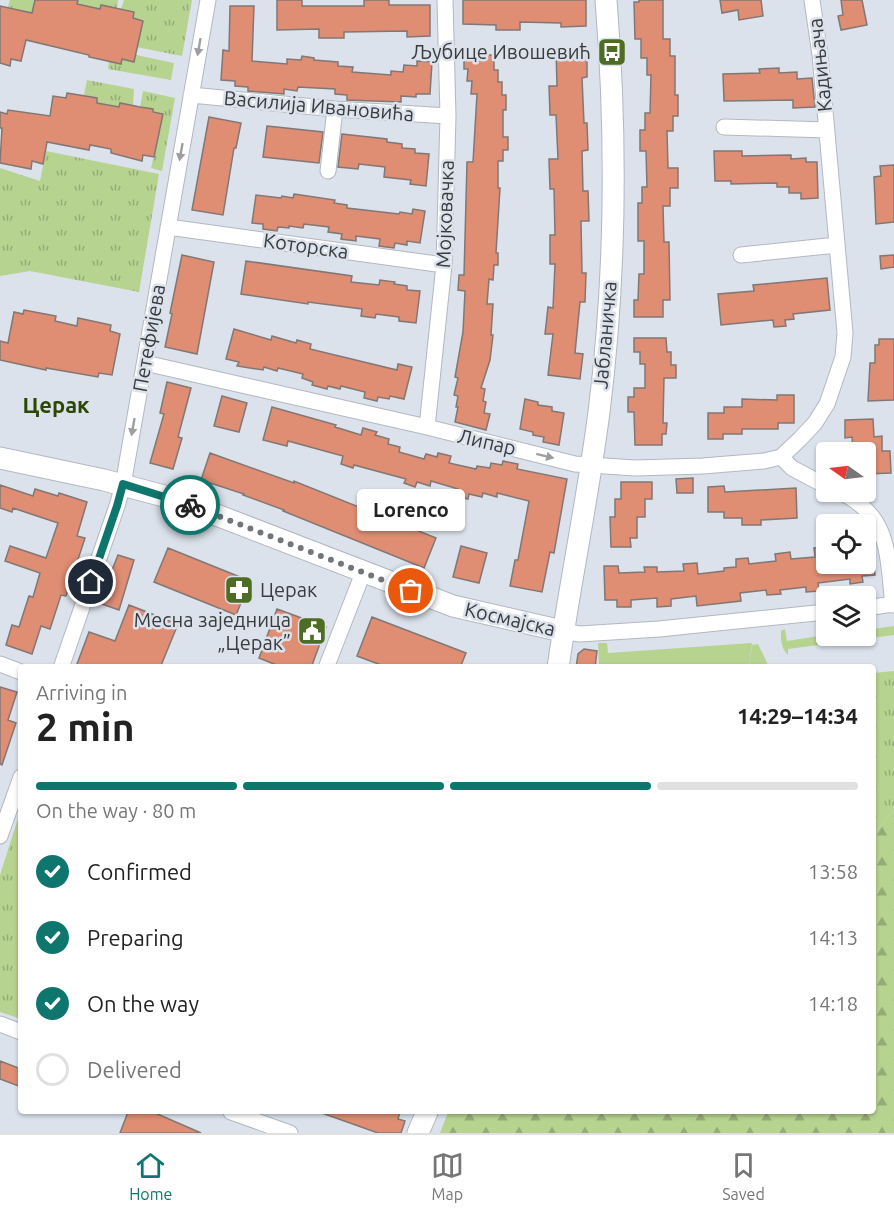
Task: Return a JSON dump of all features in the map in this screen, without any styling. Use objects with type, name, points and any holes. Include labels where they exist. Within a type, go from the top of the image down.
[{"type":"street","name":"Петефијева","points":[[62,664],[123,484],[208,0]]},
{"type":"street","name":"Мојковачка","points":[[427,427],[444,266],[448,116],[445,0]]},
{"type":"street","name":"Јабланичка","points":[[558,664],[600,399],[611,256],[612,108],[606,0]]},
{"type":"street","name":"Кадињача","points":[[781,457],[815,423],[827,404],[843,357],[845,333],[820,55],[812,0]]},
{"type":"street","name":"Василија Ивановића","points":[[191,95],[335,110],[448,116]]},
{"type":"street","points":[[328,171],[335,110]]},
{"type":"street","name":"Кадињача","points":[[724,127],[827,130]]},
{"type":"street","name":"Которска","points":[[168,227],[444,266]]},
{"type":"street","points":[[741,255],[837,245]]},
{"type":"street","name":"Липар","points":[[145,363],[427,427],[575,464],[635,468],[703,466],[764,461],[781,457]]},
{"type":"street","points":[[781,457],[792,468],[816,481]]},
{"type":"street","name":"Космајска","points":[[0,458],[123,484],[175,499],[453,606],[562,631],[580,634],[659,629],[816,613]]},
{"type":"street","points":[[860,502],[879,526],[887,555],[893,604],[876,607]]},
{"type":"street","points":[[328,664],[363,573]]},
{"type":"street","points":[[0,664],[18,671]]},
{"type":"street","points":[[0,836],[18,785]]},
{"type":"street","points":[[0,1024],[18,1031]]},
{"type":"street","points":[[237,1114],[290,1133]]},
{"type":"street","points":[[418,1133],[426,1114]]},
{"type":"green space","points":[[10,0],[35,0],[33,7],[50,11],[19,18],[20,10],[8,7]]},
{"type":"green space","points":[[78,0],[118,0],[117,9],[101,5],[100,9],[77,4]]},
{"type":"green space","points":[[124,0],[192,0],[182,56],[126,45],[129,34],[140,36],[143,21],[133,18],[134,12],[121,9]]},
{"type":"green space","points":[[136,55],[174,63],[171,80],[108,69],[109,61],[121,64],[122,59],[134,62]]},
{"type":"green space","points":[[87,80],[134,89],[133,105],[120,103],[119,107],[97,103],[97,98],[84,95]]},
{"type":"green space","points":[[143,91],[175,98],[162,171],[151,168],[157,142],[151,130],[160,131],[163,115],[153,112],[153,109],[140,107]]},
{"type":"green space","points":[[46,151],[159,174],[139,292],[30,271],[0,276],[0,168],[40,181]]},
{"type":"green space","points":[[894,626],[894,635],[876,637],[876,629]]},
{"type":"green space","points":[[785,629],[787,641],[816,637],[816,645],[788,649],[788,655],[781,641],[781,631]]},
{"type":"green space","points":[[598,643],[607,643],[608,653],[752,643],[749,664],[599,664]]},
{"type":"green space","points":[[758,644],[768,664],[749,664],[752,645]]},
{"type":"green space","points":[[894,671],[894,809],[876,831],[876,673]]},
{"type":"green space","points":[[894,809],[894,1133],[440,1133],[447,1114],[876,1114],[876,831]]},
{"type":"green space","points":[[18,818],[18,1018],[0,1012],[0,875]]},
{"type":"building","points":[[35,0],[78,0],[77,4],[100,9],[101,5],[134,12],[133,18],[143,21],[134,62],[122,59],[121,64],[26,40],[21,61],[11,59],[10,66],[0,63],[0,6],[32,13]]},
{"type":"building","points":[[277,0],[302,0],[302,6],[364,6],[364,0],[389,0],[389,5],[430,5],[430,36],[407,37],[407,31],[344,32],[344,38],[319,38],[319,29],[277,30]]},
{"type":"building","points":[[463,0],[586,0],[586,26],[561,27],[561,23],[520,22],[520,30],[496,30],[496,25],[463,24]]},
{"type":"building","points":[[639,0],[663,0],[663,39],[670,39],[670,56],[675,56],[675,95],[678,95],[678,116],[673,116],[673,131],[667,131],[668,168],[678,168],[678,188],[670,188],[670,206],[663,206],[664,242],[669,242],[670,300],[663,300],[663,317],[634,317],[634,300],[638,300],[639,274],[644,274],[644,241],[638,241],[638,203],[642,203],[642,187],[647,187],[646,151],[640,151],[640,130],[645,130],[645,113],[650,113],[651,75],[647,75],[647,58],[641,58],[641,39],[635,39],[634,2],[639,2]]},
{"type":"building","points":[[720,0],[761,0],[763,16],[739,20],[738,10],[722,13]]},
{"type":"building","points":[[841,0],[862,0],[867,25],[841,30],[838,16],[843,15]]},
{"type":"building","points":[[230,6],[254,6],[252,61],[287,64],[287,59],[301,60],[302,56],[314,58],[314,60],[338,62],[338,66],[353,67],[352,72],[391,75],[391,71],[403,72],[404,65],[417,66],[417,61],[432,62],[430,94],[416,94],[416,97],[401,96],[401,102],[347,100],[347,95],[335,94],[335,89],[298,87],[297,91],[284,89],[284,94],[248,91],[248,87],[235,86],[235,81],[221,80],[223,50],[229,51]]},
{"type":"building","points":[[587,49],[587,77],[582,78],[588,150],[582,151],[583,191],[588,191],[589,221],[581,221],[582,273],[586,273],[585,302],[580,302],[575,353],[583,354],[580,379],[548,375],[553,334],[545,334],[548,307],[553,308],[555,264],[550,264],[550,235],[555,235],[554,189],[550,189],[549,159],[558,159],[556,115],[550,115],[549,86],[557,86],[556,50]]},
{"type":"building","points":[[464,55],[494,55],[494,70],[498,70],[498,82],[502,82],[502,95],[506,95],[506,110],[503,110],[503,137],[508,137],[508,150],[503,150],[503,161],[498,161],[498,188],[500,188],[496,253],[498,253],[498,265],[494,265],[493,280],[489,279],[487,304],[493,304],[491,335],[493,335],[490,360],[481,388],[485,389],[484,413],[490,414],[486,430],[455,422],[458,396],[454,395],[458,378],[455,377],[463,332],[465,291],[458,290],[459,275],[464,275],[467,162],[473,162],[477,94],[471,94],[472,81],[467,81],[468,69],[464,69]]},
{"type":"building","points":[[779,68],[779,73],[797,72],[797,79],[812,78],[815,107],[793,108],[793,100],[724,101],[723,74],[760,73],[759,69]]},
{"type":"building","points":[[67,93],[97,98],[97,103],[119,107],[120,103],[153,109],[153,112],[163,114],[154,157],[143,155],[142,161],[111,153],[111,149],[90,145],[89,150],[47,142],[43,164],[32,161],[31,169],[0,163],[2,128],[0,128],[0,112],[7,114],[8,110],[50,116],[53,96],[66,98]]},
{"type":"building","points":[[209,117],[241,123],[236,148],[234,148],[223,215],[192,210]]},
{"type":"building","points":[[267,126],[323,132],[319,163],[263,157]]},
{"type":"building","points":[[342,134],[387,139],[387,142],[402,144],[402,148],[415,149],[415,153],[429,154],[426,186],[410,184],[411,180],[384,177],[385,167],[359,164],[358,169],[338,167]]},
{"type":"building","points":[[714,151],[742,151],[742,156],[791,155],[791,159],[806,158],[806,162],[817,162],[818,198],[801,199],[801,193],[789,193],[789,187],[777,187],[777,183],[731,184],[731,181],[715,181]]},
{"type":"building","points":[[894,165],[894,222],[876,224],[874,177],[881,176],[880,166]]},
{"type":"building","points":[[294,194],[335,200],[334,203],[347,205],[347,208],[399,214],[400,212],[412,214],[413,209],[425,211],[420,243],[407,241],[407,245],[395,243],[394,248],[379,246],[380,239],[356,236],[356,241],[341,239],[342,234],[328,232],[329,227],[304,224],[303,228],[278,227],[277,231],[263,229],[263,224],[252,223],[256,195],[293,198]]},
{"type":"building","points":[[182,255],[214,262],[197,354],[165,347]]},
{"type":"building","points":[[894,255],[894,267],[881,269],[880,256]]},
{"type":"building","points":[[246,261],[352,276],[351,282],[379,285],[380,280],[407,286],[407,290],[420,291],[416,323],[399,321],[399,317],[376,314],[375,318],[361,316],[362,309],[241,294]]},
{"type":"building","points":[[827,278],[830,310],[793,314],[794,319],[785,320],[786,326],[774,327],[773,320],[721,325],[718,294],[754,291],[753,285]]},
{"type":"building","points":[[24,310],[56,316],[55,321],[77,326],[78,318],[111,325],[110,331],[120,334],[112,375],[99,373],[98,377],[46,368],[46,370],[0,360],[0,341],[8,343],[14,312],[23,314]]},
{"type":"building","points":[[234,329],[271,340],[272,336],[296,343],[297,340],[311,344],[310,349],[397,370],[398,364],[412,367],[404,399],[390,396],[389,399],[378,397],[377,401],[364,398],[365,392],[341,386],[340,389],[328,386],[327,389],[312,385],[313,382],[302,378],[303,374],[278,368],[277,371],[264,367],[263,370],[237,366],[239,362],[226,359]]},
{"type":"building","points":[[634,338],[666,338],[667,352],[671,352],[671,365],[676,365],[676,378],[664,378],[663,423],[667,423],[666,434],[662,434],[662,445],[635,445],[634,412],[628,412],[628,397],[634,397],[634,388],[645,388],[645,364],[640,364],[640,352],[634,352]]},
{"type":"building","points":[[879,339],[894,339],[894,400],[868,401],[870,363],[875,363],[875,345],[879,345]]},
{"type":"building","points":[[167,382],[191,388],[178,437],[182,438],[173,469],[150,463],[164,414],[160,413]]},
{"type":"building","points":[[777,395],[794,395],[794,423],[778,423],[778,429],[742,429],[742,434],[723,434],[723,439],[708,439],[708,413],[724,413],[724,407],[742,407],[742,399],[777,400]]},
{"type":"building","points":[[222,396],[247,403],[239,432],[214,426]]},
{"type":"building","points":[[525,399],[538,402],[538,405],[552,407],[552,411],[564,413],[559,445],[543,442],[544,437],[520,429]]},
{"type":"building","points":[[272,407],[336,425],[335,427],[361,435],[363,428],[377,432],[375,435],[389,439],[388,444],[400,447],[399,452],[424,459],[426,454],[437,457],[438,453],[451,456],[449,463],[476,469],[477,466],[490,468],[491,463],[502,465],[503,461],[518,464],[517,469],[567,479],[554,553],[550,552],[542,592],[510,586],[515,560],[518,560],[529,501],[497,493],[497,497],[483,493],[482,497],[469,494],[468,499],[456,496],[458,489],[431,481],[430,486],[417,482],[415,487],[404,483],[406,479],[354,465],[353,468],[341,464],[343,456],[288,441],[287,446],[263,440]]},
{"type":"building","points":[[873,419],[874,437],[882,436],[882,451],[890,451],[891,473],[876,474],[876,442],[852,442],[852,437],[845,438],[845,420]]},
{"type":"building","points":[[210,453],[294,483],[294,481],[436,538],[424,568],[244,494],[201,480]]},
{"type":"building","points":[[693,478],[693,493],[677,493],[676,479]]},
{"type":"building","points":[[621,482],[652,482],[652,499],[645,499],[645,517],[637,517],[637,538],[630,538],[631,547],[611,547],[610,517],[615,517],[615,499],[621,499]]},
{"type":"building","points":[[0,485],[33,496],[35,489],[58,496],[59,493],[87,502],[77,536],[85,538],[66,596],[61,595],[50,629],[41,626],[32,654],[6,645],[12,625],[19,627],[29,596],[33,597],[40,573],[5,561],[10,546],[46,558],[58,523],[13,508],[12,512],[0,508]]},
{"type":"building","points":[[724,486],[725,492],[796,488],[797,518],[761,520],[761,525],[742,525],[742,518],[724,518],[724,512],[708,512],[708,487]]},
{"type":"building","points":[[461,546],[487,553],[479,583],[453,577]]},
{"type":"building","points":[[168,548],[250,581],[236,615],[154,582]]},
{"type":"building","points":[[814,548],[816,548],[816,574],[875,575],[862,576],[863,582],[850,584],[850,579],[818,583],[816,591],[806,592],[806,587],[780,590],[781,594],[767,595],[766,590],[740,593],[741,601],[697,606],[696,596],[671,599],[671,606],[657,607],[657,598],[631,600],[631,607],[617,607],[617,600],[605,600],[604,566],[618,566],[619,573],[645,572],[644,567],[657,567],[657,572],[684,571],[683,564],[697,563],[698,574],[736,567],[736,559],[748,558],[749,564],[776,561],[775,554],[790,552],[791,559],[815,557]]},
{"type":"building","points":[[118,555],[134,560],[119,610],[99,603]]},
{"type":"building","points":[[129,605],[178,624],[162,664],[77,664],[89,632],[115,641]]},
{"type":"building","points":[[277,609],[326,627],[312,664],[274,664],[259,658]]},
{"type":"building","points":[[372,617],[466,653],[462,664],[378,664],[357,656]]},
{"type":"building","points":[[584,649],[597,651],[595,664],[577,664],[578,654]]},
{"type":"building","points":[[0,687],[17,692],[8,720],[16,723],[2,765],[0,764]]},
{"type":"building","points":[[0,1061],[18,1068],[18,1086],[0,1079]]},
{"type":"building","points":[[127,1114],[158,1114],[201,1133],[120,1133]]},
{"type":"building","points":[[325,1114],[399,1114],[398,1119],[405,1121],[401,1133],[378,1133]]},
{"type":"way so far","points":[[190,505],[411,591]]},
{"type":"place","name":"Љубице Ивошевић","points":[[612,52]]},
{"type":"place","name":"Церак","points":[[239,590]]},
{"type":"place","name":"Lorenco","points":[[411,591]]},
{"type":"place","name":"Месна заједница „Церак”","points":[[312,631]]},
{"type":"district","name":"Церак","points":[[56,405]]},
{"type":"route","points":[[91,582],[123,484],[190,505]]}]
